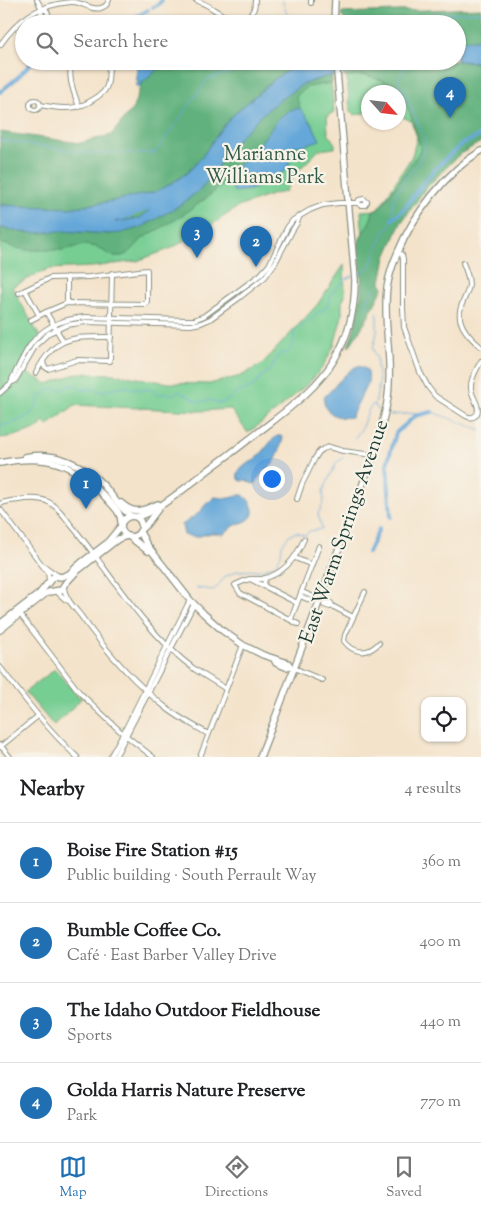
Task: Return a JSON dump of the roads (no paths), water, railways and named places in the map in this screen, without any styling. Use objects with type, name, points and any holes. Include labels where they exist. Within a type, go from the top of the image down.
[{"type":"street","points":[[37,0],[42,9],[42,15]]},
{"type":"street","points":[[32,15],[53,4],[75,1],[94,9],[106,6],[109,0]]},
{"type":"street","points":[[196,0],[223,15]]},
{"type":"street","points":[[250,15],[255,9],[255,0]]},
{"type":"street","points":[[334,15],[335,0]]},
{"type":"street","points":[[42,9],[47,11],[49,15]]},
{"type":"street","points":[[0,45],[15,27]]},
{"type":"street","points":[[70,70],[70,80],[79,107]]},
{"type":"street","points":[[40,105],[60,109],[88,104],[104,92],[108,84],[109,70]]},
{"type":"street","points":[[0,624],[45,594],[61,590],[77,571],[106,544],[125,519],[145,515],[167,501],[302,398],[316,384],[336,358],[351,318],[355,287],[337,70]]},
{"type":"street","name":"East Warm Springs Avenue","points":[[141,530],[145,542],[192,602],[204,614],[243,644],[274,659],[276,663],[292,667],[319,601],[381,431],[390,381],[386,298],[388,281],[398,252],[422,209],[436,190],[456,170],[481,151]]},
{"type":"street","points":[[0,393],[15,381],[36,345],[55,327],[111,320],[194,320],[204,316],[264,271],[294,220],[310,210],[323,205],[358,203]]},
{"type":"street","points":[[398,252],[403,258],[404,327],[420,372],[431,392],[438,399],[466,416],[470,418],[476,416],[480,407],[472,394],[470,385],[481,361]]},
{"type":"street","points":[[463,262],[469,283],[459,315],[468,334],[481,347]]},
{"type":"street","points":[[19,293],[50,278],[89,277],[147,270],[146,304],[67,303],[32,320]]},
{"type":"street","points":[[42,361],[48,369],[77,360],[110,361],[112,273]]},
{"type":"street","points":[[67,278],[67,303]]},
{"type":"street","points":[[25,290],[39,316]]},
{"type":"street","points":[[46,312],[63,341]]},
{"type":"street","points":[[36,373],[42,361],[63,341],[77,338],[111,337]]},
{"type":"street","points":[[297,499],[315,458],[324,449],[329,447],[373,455]]},
{"type":"street","points":[[3,462],[37,456],[53,457],[78,465],[90,473],[122,509],[141,522],[141,530]]},
{"type":"street","points":[[3,462],[43,460],[57,463],[76,471],[97,487],[117,510],[123,532],[129,536]]},
{"type":"street","points":[[110,494],[126,507],[137,511],[167,501]]},
{"type":"street","points":[[0,504],[31,498],[49,502],[62,512],[135,609],[169,647],[194,668],[226,689]]},
{"type":"street","points":[[0,630],[39,594],[52,578],[70,574],[118,539],[136,536],[161,505]]},
{"type":"street","points":[[0,509],[48,573],[50,588],[70,601]]},
{"type":"street","name":"East Warm Springs Avenue","points":[[129,536],[156,556]]},
{"type":"street","points":[[298,624],[240,593],[235,585],[250,579],[265,578],[289,565],[300,550],[304,539]]},
{"type":"street","points":[[291,619],[320,546]]},
{"type":"street","points":[[295,558],[312,565]]},
{"type":"street","points":[[42,564],[64,580],[64,592],[70,601],[100,643],[127,672],[170,710],[208,734]]},
{"type":"street","points":[[264,586],[265,578]]},
{"type":"street","points":[[250,579],[297,603]]},
{"type":"street","points":[[365,592],[344,641],[347,645],[360,651],[368,651],[379,643]]},
{"type":"street","points":[[301,594],[314,597],[324,605],[332,606],[353,617]]},
{"type":"street","points":[[361,600],[367,603]]},
{"type":"street","points":[[115,757],[192,602]]},
{"type":"street","points":[[19,613],[80,693],[152,757]]},
{"type":"street","points":[[200,757],[243,644]]},
{"type":"street","points":[[0,667],[38,716],[77,757]]},
{"type":"street","points":[[260,757],[292,667],[322,680]]},
{"type":"street","points":[[10,757],[0,746],[38,716]]},
{"type":"street","points":[[110,757],[125,735]]},
{"type":"water","points":[[466,40],[481,40],[481,62],[466,61]]},
{"type":"water","points":[[137,70],[157,70],[139,88],[135,85],[139,82],[136,80]]},
{"type":"water","points":[[288,70],[365,70],[325,77],[303,84],[278,101],[237,140],[201,189],[182,204],[142,227],[110,234],[62,231],[35,233],[0,228],[0,205],[69,208],[155,192],[187,173],[201,158],[221,129],[235,113]],"holes":[[[154,205],[140,218],[115,222],[145,207]]]},
{"type":"water","points":[[300,108],[312,124],[320,140],[294,146],[286,155],[290,163],[286,170],[266,184],[250,190],[235,192],[227,181],[237,166],[251,155],[279,118],[290,110]]},
{"type":"water","points":[[357,366],[367,371],[369,375],[368,382],[351,417],[336,416],[328,411],[324,397],[344,376]]},
{"type":"water","points":[[277,436],[281,436],[283,439],[272,465],[261,474],[256,483],[253,484],[246,480],[241,481],[238,478],[240,470],[256,459]]},
{"type":"water","points":[[239,495],[246,497],[251,503],[253,514],[248,520],[236,525],[224,534],[211,533],[196,537],[184,535],[182,525],[200,512],[215,497],[229,498]]},
{"type":"waterway","points":[[153,7],[162,0]]},
{"type":"waterway","points":[[282,0],[287,15]]},
{"type":"waterway","points":[[139,15],[148,10]]},
{"type":"waterway","points":[[430,15],[481,12]]},
{"type":"waterway","points":[[0,92],[25,70]]},
{"type":"waterway","points":[[0,140],[88,153],[155,153],[208,79],[239,70]]},
{"type":"waterway","points":[[356,275],[365,271],[374,259],[377,246],[382,239],[384,231],[389,228],[393,214],[393,202],[397,192],[418,163],[425,148],[425,138],[399,83],[404,70]]},
{"type":"waterway","points":[[392,219],[403,210],[438,166],[462,144],[481,135]]},
{"type":"waterway","points":[[120,218],[160,203]]},
{"type":"waterway","points":[[0,426],[19,421],[32,413],[39,398],[51,388],[62,390],[70,385],[76,385],[82,390],[88,388],[103,392],[121,386],[142,390],[150,389],[158,395],[166,393],[172,395],[179,391],[198,402],[209,400],[222,403],[235,394],[255,385],[270,370],[278,356],[281,353],[287,353],[291,348],[294,341],[294,333],[317,313],[322,311],[327,306],[332,293],[337,287],[352,276]]},
{"type":"waterway","points":[[368,307],[366,305],[374,287]]},
{"type":"waterway","points":[[355,438],[369,409],[376,401],[379,382],[377,359],[373,349],[377,332],[377,313]]},
{"type":"waterway","points":[[374,405],[378,410]]},
{"type":"waterway","points":[[390,415],[432,412],[481,430]]},
{"type":"waterway","points":[[391,517],[387,464],[396,433],[415,416],[432,412]]},
{"type":"waterway","points":[[196,588],[214,590],[226,576],[237,571],[261,570],[275,565],[281,555],[282,545],[289,535],[297,532],[304,535],[309,531],[322,529],[318,514],[324,501],[323,491],[337,462],[343,458]]},
{"type":"waterway","points":[[368,553],[379,529]]},
{"type":"place","name":"Golda Harris Nature Preserve","points":[[450,118]]},
{"type":"place","name":"The Idaho Outdoor Fieldhouse","points":[[197,258]]},
{"type":"place","name":"Bumble Coffee Co.","points":[[256,267]]},
{"type":"place","name":"Boise Fire Station #15","points":[[86,509]]},
{"type":"park label","name":"Marianne Williams Park","points":[[265,164]]}]
